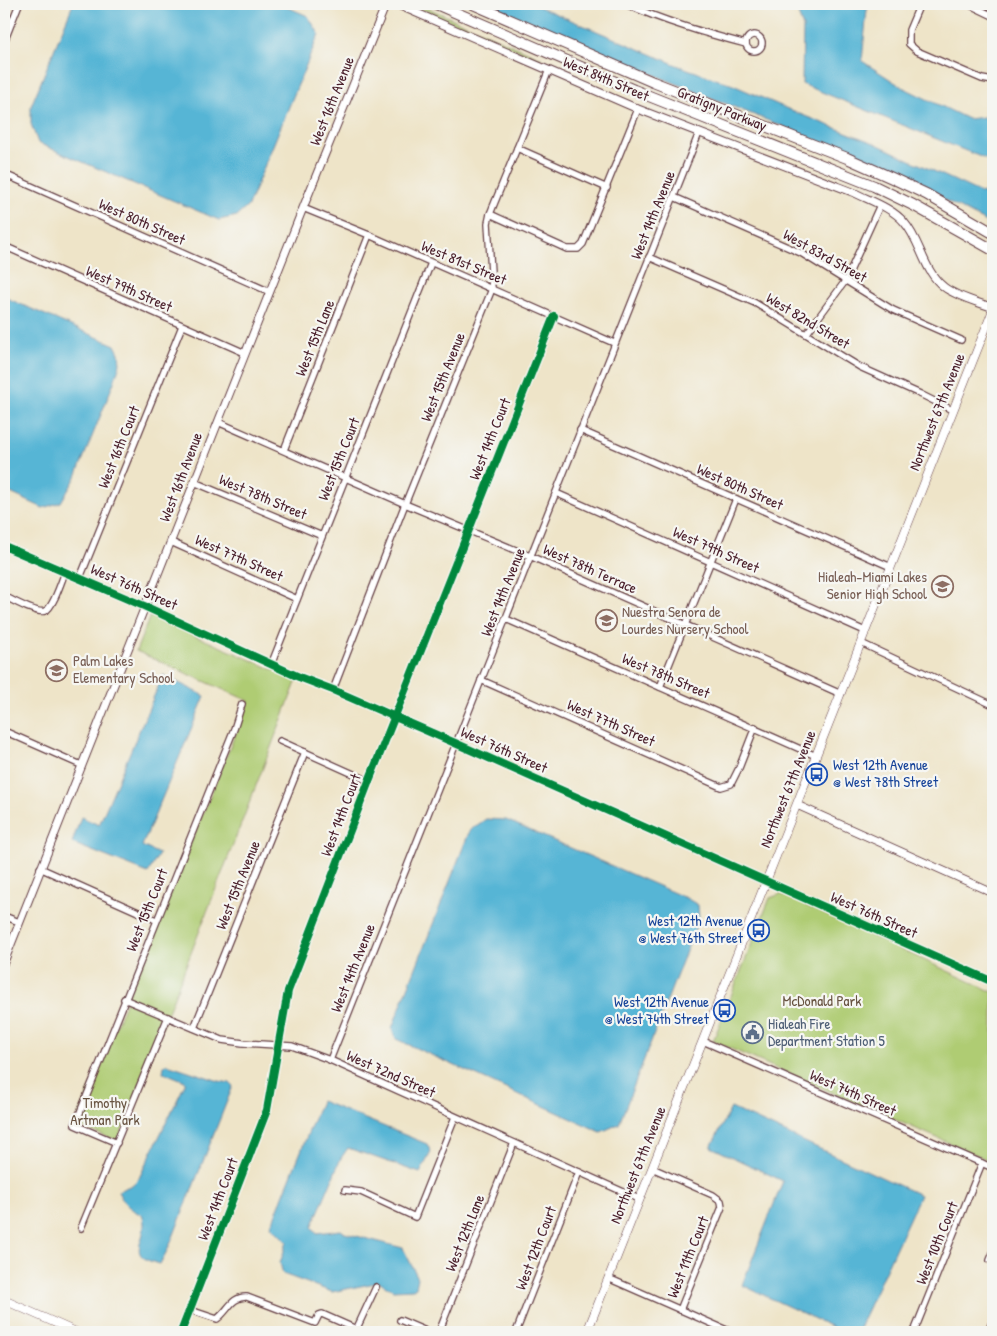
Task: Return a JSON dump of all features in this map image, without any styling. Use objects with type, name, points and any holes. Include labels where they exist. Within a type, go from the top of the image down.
[{"type":"highway","name":"Gratigny Parkway","points":[[436,4],[634,90],[874,186],[993,250]]},
{"type":"highway","name":"Gratigny Parkway","points":[[473,4],[654,82],[847,158],[926,194],[993,233]]},
{"type":"main road","name":"Northwest 67th Avenue","points":[[587,1332],[993,309]]},
{"type":"main road","points":[[4,1300],[76,1332]]},
{"type":"street","points":[[4,42],[19,4]]},
{"type":"street","name":"West 16th Avenue","points":[[4,962],[144,606],[386,4]]},
{"type":"street","name":"West 84th Street","points":[[396,4],[638,109],[880,205],[895,213],[904,221],[911,230],[935,278],[945,288],[993,309]]},
{"type":"street","points":[[626,4],[650,15],[695,30],[746,44]]},
{"type":"street","points":[[920,4],[909,30],[909,44],[917,52],[982,79],[993,81]]},
{"type":"street","points":[[968,4],[993,16]]},
{"type":"street","name":"West 15th Avenue","points":[[333,690],[405,504],[492,289],[488,222],[490,214],[549,70]]},
{"type":"street","points":[[490,214],[567,249],[578,249],[583,244],[607,188],[638,109]]},
{"type":"street","name":"West 14th Avenue","points":[[330,1060],[614,343],[674,197],[698,132]]},
{"type":"street","points":[[517,148],[607,188]]},
{"type":"street","name":"West 80th Street","points":[[4,174],[270,292]]},
{"type":"street","name":"West 83rd Street","points":[[674,197],[801,253],[893,310],[961,340]]},
{"type":"street","points":[[807,333],[846,280],[880,205]]},
{"type":"street","name":"West 81st Street","points":[[303,208],[369,235],[614,343]]},
{"type":"street","name":"West 15th Lane","points":[[284,450],[369,235]]},
{"type":"street","name":"West 79th Street","points":[[4,246],[245,353]]},
{"type":"street","name":"West 82nd Street","points":[[649,257],[755,303],[860,367],[952,410]]},
{"type":"street","name":"West 15th Court","points":[[271,665],[431,263]]},
{"type":"street","name":"West 14th Court","points":[[181,1332],[267,1110],[288,991],[369,781],[554,316]]},
{"type":"street","name":"West 16th Court","points":[[80,578],[182,326]]},
{"type":"street","name":"West 78th Terrace","points":[[218,422],[686,624],[841,694]]},
{"type":"street","name":"West 80th Street","points":[[580,430],[890,567]]},
{"type":"street","name":"West 78th Street","points":[[194,482],[322,536]]},
{"type":"street","name":"West 79th Street","points":[[556,493],[866,631]]},
{"type":"street","points":[[660,687],[736,499]]},
{"type":"street","name":"West 77th Street","points":[[171,542],[297,599]]},
{"type":"street","name":"West 76th Street","points":[[4,546],[144,606],[271,665],[455,743],[993,982]]},
{"type":"street","points":[[4,596],[43,612],[51,605],[65,572]]},
{"type":"street","name":"West 78th Street","points":[[506,619],[755,727],[816,756]]},
{"type":"street","points":[[861,643],[993,705]]},
{"type":"street","name":"West 77th Street","points":[[481,680],[721,787],[731,784],[755,727]]},
{"type":"street","name":"West 15th Court","points":[[117,1143],[75,1125],[234,729],[242,704]]},
{"type":"street","points":[[4,730],[81,765]]},
{"type":"street","points":[[280,741],[369,781]]},
{"type":"street","name":"West 15th Avenue","points":[[194,1028],[305,752]]},
{"type":"street","points":[[797,805],[993,893]]},
{"type":"street","points":[[40,868],[156,920]]},
{"type":"street","points":[[4,916],[19,922]]},
{"type":"street","name":"West 72nd Street","points":[[124,999],[222,1040],[243,1044],[292,1046],[330,1060],[639,1200]]},
{"type":"street","points":[[81,1228],[168,1017]]},
{"type":"street","name":"West 74th Street","points":[[703,1041],[993,1168]]},
{"type":"street","points":[[344,1190],[361,1192],[415,1216],[455,1117]]},
{"type":"street","name":"West 12th Lane","points":[[439,1332],[514,1143]]},
{"type":"street","name":"West 10th Court","points":[[914,1332],[982,1164]]},
{"type":"street","name":"West 11th Court","points":[[652,1168],[713,1195],[721,1201],[722,1207],[680,1310]]},
{"type":"street","name":"West 12th Court","points":[[516,1332],[579,1172]]},
{"type":"street","points":[[990,1260],[993,1253]]},
{"type":"street","points":[[608,1278],[731,1332]]},
{"type":"street","points":[[190,1310],[217,1319],[236,1299],[247,1297],[315,1324],[319,1315],[322,1314],[356,1330],[376,1287]]},
{"type":"street","points":[[400,1320],[428,1332]]},
{"type":"street","points":[[988,1332],[993,1320]]},
{"type":"green space","points":[[409,4],[419,4],[541,58],[540,60]]},
{"type":"green space","name":"Timothy Artman Park","points":[[150,616],[297,680],[118,1141],[75,1125],[249,701],[136,651]]},
{"type":"green space","name":"McDonald Park","points":[[781,894],[993,992],[993,1162],[713,1041],[770,898]]},
{"type":"water","points":[[73,4],[280,4],[308,16],[319,34],[248,206],[237,216],[219,220],[38,143],[31,124],[31,106]]},
{"type":"water","points":[[488,4],[533,4],[679,66],[733,85],[797,113],[874,143],[981,193],[993,189],[993,219],[986,222],[902,177],[863,159],[635,67]]},
{"type":"water","points":[[787,4],[871,4],[867,10],[862,61],[902,87],[968,119],[984,117],[993,121],[993,162],[802,84],[803,27],[796,9]]},
{"type":"water","points":[[4,297],[115,345],[119,353],[120,364],[114,382],[75,479],[61,502],[43,508],[4,490]]},
{"type":"water","points":[[163,675],[205,696],[142,846],[159,854],[148,873],[72,843],[81,817],[99,825]]},
{"type":"water","points":[[486,819],[506,820],[686,898],[698,905],[699,918],[619,1124],[601,1132],[396,1039],[392,1028],[470,830]]},
{"type":"water","points":[[167,1064],[230,1083],[233,1086],[169,1247],[160,1264],[148,1260],[139,1251],[144,1224],[142,1215],[127,1206],[118,1191],[132,1185],[139,1178],[185,1084],[185,1081],[163,1072],[164,1066]]},
{"type":"water","points":[[321,1101],[427,1144],[431,1152],[420,1173],[348,1148],[341,1158],[312,1227],[317,1233],[341,1230],[345,1233],[403,1248],[418,1278],[416,1287],[413,1289],[393,1290],[380,1282],[332,1292],[283,1274],[280,1263],[287,1242],[271,1226]]},
{"type":"water","points":[[731,1108],[920,1195],[857,1332],[843,1332],[742,1285],[783,1181],[711,1147]]},
{"type":"cycle path","points":[[181,1332],[267,1110],[288,991],[369,781],[554,316]]},
{"type":"cycle path","points":[[4,546],[144,606],[299,677],[455,743],[993,982]]},
{"type":"place","name":"Hialeah-Miami Lakes Senior High School","points":[[943,586]]},
{"type":"place","name":"Nuestra Senora de Lourdes Nursery School","points":[[606,621]]},
{"type":"place","name":"Palm Lakes Elementary School","points":[[57,670]]},
{"type":"place","name":"West 12th Avenue @ West 78th Street","points":[[817,774]]},
{"type":"place","name":"West 12th Avenue @ West 76th Street","points":[[759,930]]},
{"type":"place","name":"West 12th Avenue @ West 74th Street","points":[[725,1011]]},
{"type":"place","name":"Hialeah Fire Department Station 5","points":[[752,1033]]}]
